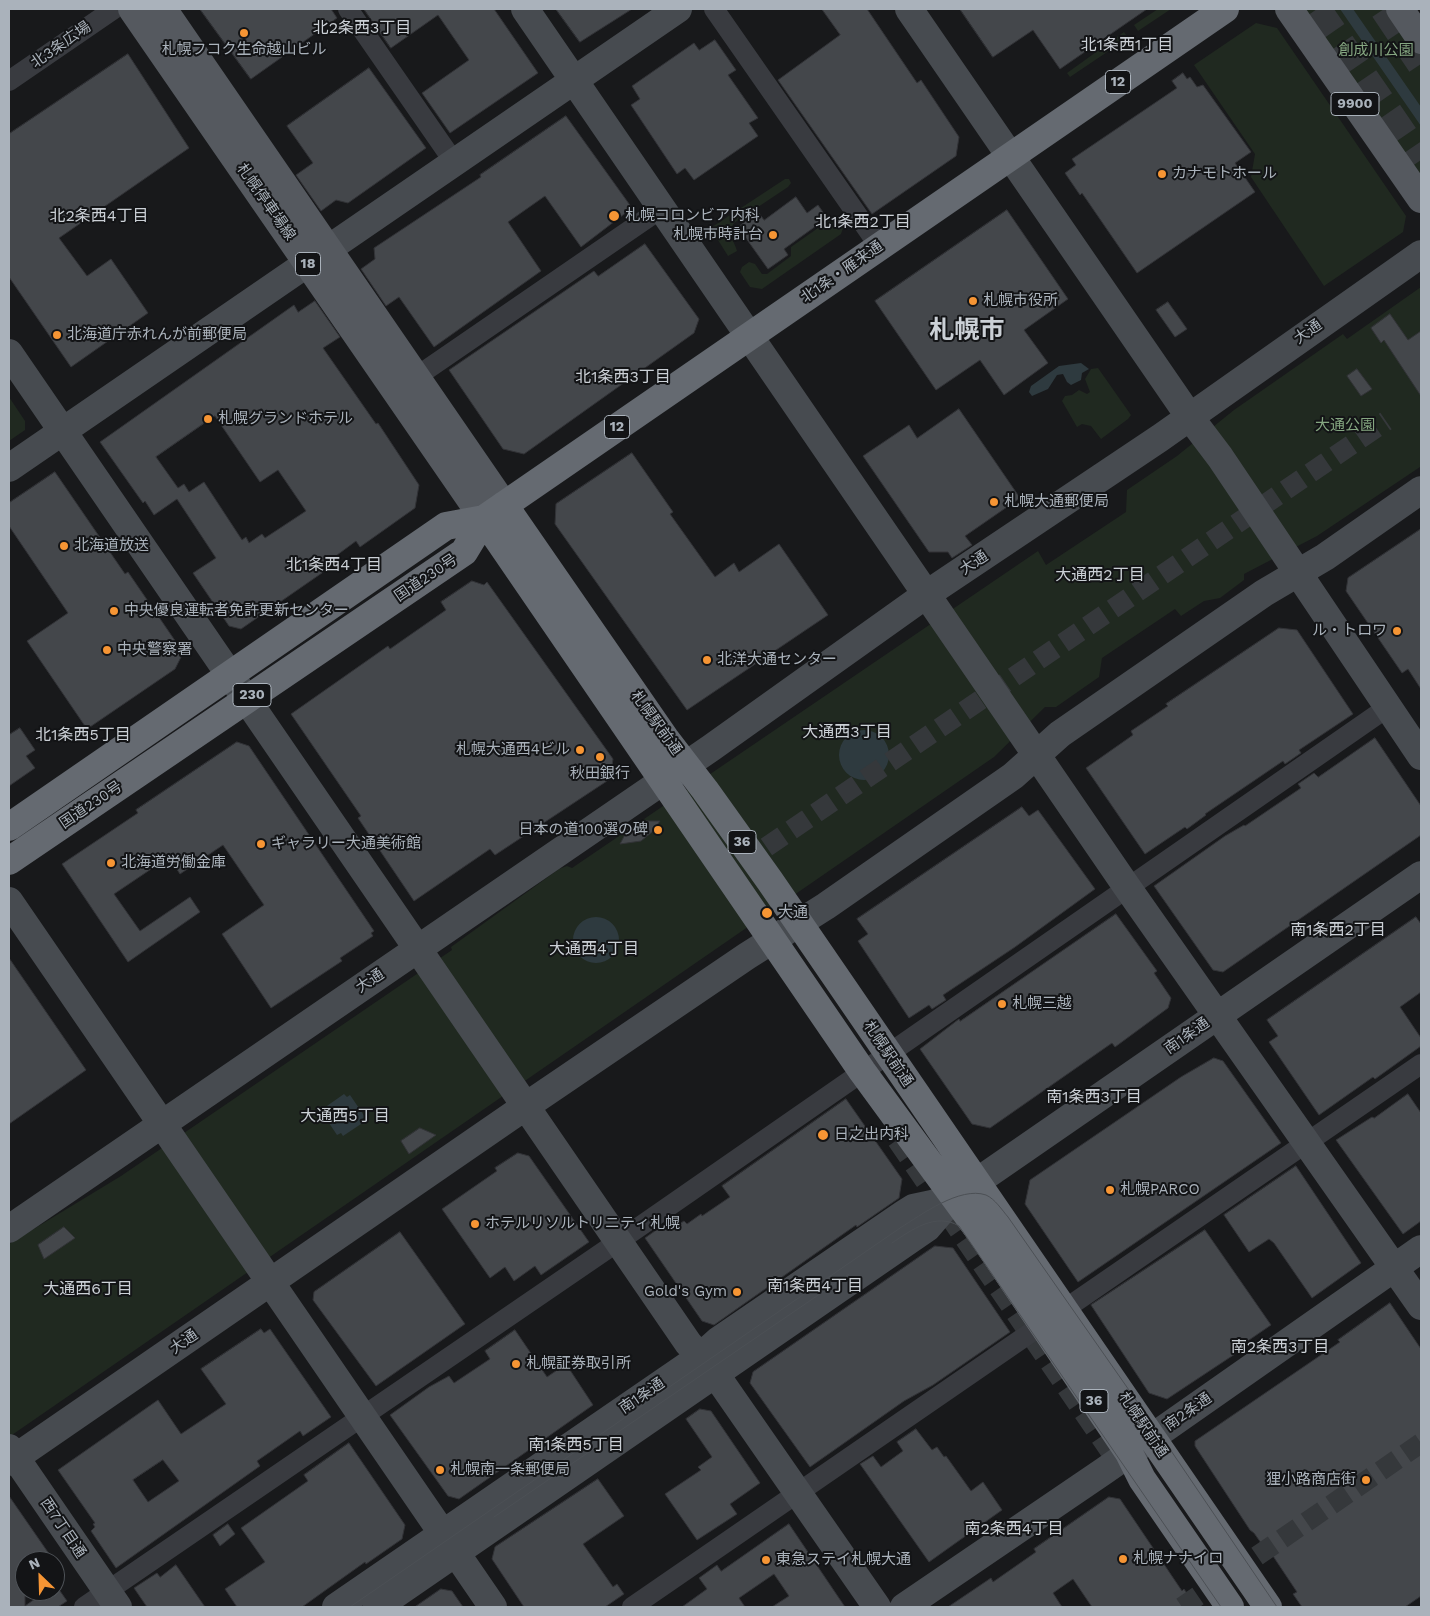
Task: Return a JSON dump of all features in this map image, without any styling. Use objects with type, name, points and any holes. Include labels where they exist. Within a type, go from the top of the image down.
[{"type":"highway","name":"北1条・雁来通","points":[[494,512],[1225,9]]},
{"type":"highway","name":"国道230号","points":[[9,827],[446,526],[494,512]]},
{"type":"highway","name":"国道230号","points":[[9,861],[464,552],[494,512]]},
{"type":"highway","name":"札幌駅前通","points":[[494,512],[686,764],[799,924],[976,1182],[1142,1479],[1230,1607]]},
{"type":"highway","name":"札幌駅前通","points":[[494,512],[663,780],[862,1071],[954,1198],[1152,1438],[1268,1607]]},
{"type":"main road","name":"札幌停車場線","points":[[132,9],[318,256],[416,377],[494,512]]},
{"type":"main road","name":"札幌停車場線","points":[[163,9],[318,256],[494,512]]},
{"type":"main road","name":"9900","points":[[1288,9],[1421,199]]},
{"type":"main road","points":[[1400,9],[1421,40]]},
{"type":"street","name":"北3条広場","points":[[9,82],[114,9]]},
{"type":"street","points":[[348,9],[454,162]]},
{"type":"street","points":[[525,9],[1127,887],[1308,1142],[1421,1306]]},
{"type":"street","points":[[9,468],[678,9]]},
{"type":"street","points":[[714,9],[879,246]]},
{"type":"street","points":[[909,9],[1189,416],[1220,457],[1421,756]]},
{"type":"street","points":[[416,377],[662,208]]},
{"type":"street","name":"大通","points":[[9,1229],[663,780],[927,594],[1189,416],[1421,254]]},
{"type":"street","points":[[9,353],[619,1241],[877,1607]]},
{"type":"street","name":"大通","points":[[11,1456],[270,1282],[526,1106],[799,924],[1005,781],[1060,734],[1264,593],[1325,557],[1421,490]]},
{"type":"street","points":[[84,1607],[112,1599],[362,1415],[619,1241],[887,1053],[1388,707]]},
{"type":"street","name":"南1条通","points":[[336,1607],[449,1543],[708,1366],[719,1340],[904,1213],[954,1198],[1421,876]]},
{"type":"street","points":[[9,901],[493,1607]]},
{"type":"street","points":[[632,1607],[1421,1064]]},
{"type":"street","name":"南2条通","points":[[904,1607],[1152,1438],[1421,1248]]},
{"type":"street","name":"西7丁目通","points":[[11,1456],[112,1599]]},
{"type":"street","name":"南1条通","points":[[376,1607],[449,1543]]},
{"type":"green space","points":[[1158,9],[1171,9],[1138,31],[1134,25]]},
{"type":"green space","name":"創成川公園","points":[[1305,9],[1389,9],[1421,56],[1421,180]]},
{"type":"green space","points":[[1256,23],[1277,28],[1406,216],[1403,232],[1324,286],[1251,177],[1255,154],[1194,65]]},
{"type":"green space","points":[[1124,32],[1128,38],[1070,77],[1067,73]]},
{"type":"green space","points":[[785,179],[789,179],[791,183],[788,187],[734,223],[731,234],[737,251],[728,256],[713,232],[712,227]]},
{"type":"green space","points":[[828,221],[838,222],[843,228],[841,234],[762,289],[750,287],[740,272],[742,267],[749,262],[755,264],[762,274],[767,274],[791,256],[791,247]]},
{"type":"green space","name":"大通公園","points":[[1421,287],[1420,467],[1317,536],[1244,574],[1244,580],[1220,598],[1204,601],[1181,616],[1175,609],[1102,658],[1099,677],[1056,707],[1045,707],[994,757],[9,1437],[9,1244],[121,1176],[452,950],[451,947],[559,869],[567,866],[572,868],[1038,551],[1046,565],[1126,512],[1127,490],[1177,456],[1234,410],[1343,334],[1347,339]]},
{"type":"green space","points":[[1098,368],[1131,415],[1101,439],[1091,426],[1082,424],[1077,427],[1062,401],[1065,396],[1072,395],[1079,390],[1087,394],[1090,392],[1085,379],[1091,369]]},
{"type":"green space","points":[[9,397],[25,421],[25,430],[9,441]]},
{"type":"shaded area","points":[[1340,9],[1353,9],[1421,107],[1421,126]]},
{"type":"shaded area","points":[[1081,363],[1089,369],[1082,373],[1081,380],[1071,385],[1063,374],[1057,375],[1048,389],[1032,396],[1029,392],[1031,386],[1059,366]]},
{"type":"shaded area","points":[[859,730],[869,730],[882,737],[889,750],[889,760],[882,773],[869,780],[859,780],[850,776],[843,769],[839,760],[839,750],[843,741],[850,734]]},
{"type":"shaded area","points":[[601,917],[613,923],[618,931],[618,949],[613,957],[605,962],[591,963],[579,957],[574,949],[573,935],[579,923],[587,918]]},
{"type":"shaded area","points":[[344,1094],[347,1097],[350,1095],[365,1117],[362,1119],[364,1122],[343,1136],[341,1133],[337,1135],[323,1114],[326,1112],[324,1108]]},
{"type":"building","name":"札幌フコク生命越山ビル","points":[[200,9],[331,9],[337,18],[251,79]]},
{"type":"building","points":[[364,9],[494,9],[538,73],[450,133],[422,93],[469,60],[438,15],[391,48]]},
{"type":"building","points":[[556,9],[632,9],[580,42]]},
{"type":"building","points":[[822,9],[867,9],[917,83],[921,80],[959,137],[956,156],[872,214],[778,80],[840,35]]},
{"type":"building","points":[[960,9],[1147,9],[1060,69],[1033,30],[993,57]]},
{"type":"building","points":[[715,40],[736,70],[728,75],[758,118],[749,123],[758,136],[694,180],[685,168],[677,174],[631,105],[640,99],[632,86],[694,43],[699,50]]},
{"type":"building","points":[[128,54],[189,148],[59,238],[87,276],[111,259],[148,313],[71,367],[9,277],[9,134]]},
{"type":"building","points":[[369,68],[426,148],[348,203],[336,200],[321,211],[296,175],[313,163],[287,126]]},
{"type":"building","name":"カナモトホール","points":[[1183,73],[1187,79],[1190,77],[1197,87],[1203,85],[1251,152],[1235,163],[1255,192],[1137,273],[1082,193],[1080,195],[1065,173],[1076,165],[1072,159],[1177,88],[1172,81]]},
{"type":"building","points":[[566,116],[632,208],[581,247],[545,196],[508,222],[541,271],[434,347],[399,297],[386,306],[361,269],[375,259],[374,248],[481,177],[480,175]]},
{"type":"building","name":"札幌市時計台","points":[[796,197],[807,213],[818,205],[827,218],[784,249],[788,255],[768,269],[738,227],[758,212],[764,220]]},
{"type":"building","points":[[1007,210],[1068,299],[1024,330],[1048,363],[1004,395],[980,360],[936,390],[875,301]]},
{"type":"building","points":[[645,244],[699,319],[694,333],[524,454],[503,449],[449,370],[594,271],[598,276]]},
{"type":"building","points":[[315,301],[340,337],[323,348],[376,424],[378,423],[419,485],[415,508],[360,547],[356,541],[329,561],[332,566],[241,629],[229,626],[193,573],[216,558],[177,499],[154,515],[145,501],[143,503],[100,442],[294,305],[298,312]],"holes":[[[215,416],[260,482],[278,470],[306,511],[265,538],[262,534],[249,543],[246,537],[242,540],[204,482],[189,492],[184,484],[178,488],[156,457]]]},
{"type":"building","points":[[1168,302],[1187,329],[1175,337],[1156,310]]},
{"type":"building","points":[[1390,314],[1408,340],[1421,331],[1421,396],[1384,340],[1381,343],[1371,328]]},
{"type":"building","points":[[1357,369],[1372,389],[1361,396],[1347,376]]},
{"type":"building","points":[[959,409],[1020,498],[965,536],[972,545],[952,558],[948,552],[929,552],[863,456],[909,425],[917,438]]},
{"type":"building","name":"北洋大通センター","points":[[632,453],[673,512],[670,514],[715,577],[734,563],[739,572],[779,544],[828,615],[687,710],[555,524],[556,504]]},
{"type":"building","name":"中央警察署","points":[[55,472],[125,574],[128,572],[178,645],[182,655],[175,669],[87,729],[27,641],[68,613],[9,526],[9,503]]},
{"type":"building","name":"ル・トロワ","points":[[1421,529],[1421,689],[1408,669],[1402,673],[1346,591],[1348,578]]},
{"type":"building","points":[[472,581],[484,585],[487,582],[613,759],[610,779],[495,855],[490,849],[414,901],[358,818],[361,816],[291,714],[388,646],[390,649],[446,610],[441,602]]},
{"type":"building","points":[[1279,628],[1297,630],[1353,714],[1299,750],[1301,753],[1285,764],[1283,761],[1205,814],[1187,829],[1185,827],[1145,854],[1086,768],[1133,735],[1131,731],[1168,706],[1166,704]]},
{"type":"building","points":[[20,728],[35,750],[26,756],[35,768],[9,786],[9,735]]},
{"type":"building","points":[[1375,738],[1421,806],[1421,835],[1223,972],[1213,970],[1154,886],[1225,836],[1245,826],[1301,788],[1298,784],[1314,773],[1318,777]]},
{"type":"building","points":[[237,742],[249,746],[374,931],[371,933],[373,936],[340,958],[342,961],[271,1008],[222,934],[264,905],[223,845],[180,874],[169,857],[114,894],[140,931],[190,897],[200,912],[128,962],[62,864],[138,813],[136,810]]},
{"type":"building","points":[[1022,807],[1029,816],[1038,810],[1095,889],[1015,947],[943,995],[946,1000],[932,1009],[929,1005],[909,1018],[858,941],[868,934],[857,919]]},
{"type":"building","points":[[645,821],[660,821],[652,832],[641,841],[620,844],[628,829]]},
{"type":"building","points":[[1116,914],[1157,971],[1154,973],[1171,998],[1168,1008],[1115,1047],[1112,1043],[990,1128],[972,1124],[920,1049],[959,1019],[960,1021]]},
{"type":"building","points":[[1416,917],[1421,924],[1421,992],[1400,1007],[1421,1038],[1421,1046],[1375,1079],[1373,1077],[1319,1115],[1269,1042],[1278,1036],[1267,1020]]},
{"type":"building","points":[[9,958],[86,1070],[9,1124]]},
{"type":"building","points":[[1214,1058],[1223,1061],[1281,1143],[1078,1282],[1025,1204],[1030,1180],[1181,1077]]},
{"type":"building","points":[[1408,1094],[1421,1113],[1421,1221],[1403,1234],[1336,1140],[1372,1117],[1374,1118]]},
{"type":"building","points":[[846,1099],[902,1179],[899,1198],[857,1227],[856,1225],[714,1325],[702,1321],[645,1238],[669,1221],[673,1228],[684,1221],[687,1224],[730,1197],[722,1186]]},
{"type":"building","points":[[420,1128],[436,1135],[409,1154],[401,1141]]},
{"type":"building","points":[[518,1153],[529,1156],[589,1242],[541,1275],[535,1266],[514,1281],[505,1267],[490,1278],[442,1209],[497,1171],[495,1168]]},
{"type":"building","points":[[1296,1166],[1361,1263],[1312,1298],[1274,1243],[1269,1239],[1249,1252],[1224,1215]]},
{"type":"building","points":[[64,1227],[75,1238],[44,1259],[38,1245]]},
{"type":"building","points":[[1205,1230],[1271,1325],[1233,1351],[1235,1354],[1167,1399],[1149,1393],[1091,1305]]},
{"type":"building","points":[[400,1232],[465,1324],[376,1386],[313,1300],[314,1292]]},
{"type":"building","points":[[935,1246],[953,1248],[1010,1332],[933,1385],[904,1401],[810,1467],[750,1383],[753,1372]]},
{"type":"building","points":[[1390,1303],[1421,1349],[1421,1596],[1405,1607],[1302,1607],[1293,1594],[1297,1592],[1273,1556],[1271,1557],[1250,1530],[1195,1446],[1195,1441],[1340,1342],[1338,1340]]},
{"type":"building","points":[[261,1329],[264,1333],[270,1329],[331,1417],[303,1436],[300,1431],[257,1461],[260,1466],[116,1568],[91,1531],[95,1527],[93,1524],[95,1523],[58,1470],[158,1400],[181,1434],[226,1404],[201,1369]],"holes":[[[163,1460],[179,1481],[148,1502],[133,1480]]]},
{"type":"building","points":[[515,1330],[547,1377],[566,1364],[593,1405],[459,1499],[448,1496],[390,1415],[429,1387],[449,1376],[454,1383],[490,1359],[485,1351]]},
{"type":"building","points":[[700,1409],[711,1411],[760,1483],[730,1504],[737,1514],[697,1540],[665,1494],[701,1470],[698,1467],[712,1457],[686,1419]]},
{"type":"building","points":[[916,1429],[932,1450],[937,1447],[944,1457],[946,1456],[971,1491],[983,1482],[1002,1510],[929,1562],[860,1464],[873,1456],[881,1467],[903,1451],[897,1442]]},
{"type":"building","points":[[349,1443],[405,1525],[402,1539],[366,1564],[365,1562],[302,1607],[237,1607],[225,1589],[265,1562],[241,1528],[308,1481],[304,1475]]},
{"type":"building","points":[[598,1479],[624,1516],[583,1544],[613,1587],[617,1584],[624,1594],[605,1607],[524,1607],[492,1559],[495,1547]]},
{"type":"building","points":[[9,1496],[47,1551],[15,1551],[15,1601],[25,1601],[25,1606],[32,1601],[65,1601],[65,1598],[67,1601],[58,1607],[9,1607]]},
{"type":"building","points":[[1109,1497],[1120,1499],[1182,1591],[1184,1589],[1196,1607],[1092,1607],[1073,1579],[1053,1593],[1062,1607],[948,1607],[991,1578],[993,1582],[1036,1552],[1034,1549]]},
{"type":"building","points":[[228,1524],[235,1534],[220,1546],[213,1535]]},
{"type":"building","points":[[789,1524],[845,1607],[772,1607],[789,1596],[774,1574],[739,1598],[745,1607],[682,1607],[707,1589],[699,1578],[717,1565],[721,1571]]},
{"type":"building","points":[[176,1565],[205,1607],[147,1607],[134,1588],[157,1573],[160,1577]]},
{"type":"building","points":[[441,1589],[452,1591],[463,1607],[415,1607]]},
{"type":"tunnel","points":[[1317,9],[1421,160]]},
{"type":"tunnel","points":[[1384,9],[1421,64]]},
{"type":"tunnel","points":[[717,881],[1386,421]]},
{"type":"tunnel","points":[[897,1140],[1125,1473]]},
{"type":"tunnel","points":[[1257,1556],[1421,1443]]},
{"type":"tunnel","points":[[1182,1607],[1198,1596]]},
{"type":"tram line","points":[[350,1607],[900,1228],[941,1203],[953,1198],[976,1193],[989,1197],[1008,1217],[1159,1433],[1277,1607]]},
{"type":"tram line","points":[[892,1243],[924,1224],[942,1221],[959,1226],[1221,1607]]},
{"type":"tram line","points":[[494,1517],[849,1274]]},
{"type":"place","name":"札幌フコク生命越山ビル","points":[[244,33]]},
{"type":"place","name":"カナモトホール","points":[[1162,174]]},
{"type":"place","name":"札幌コロンビア内科","points":[[614,216]]},
{"type":"place","name":"札幌市時計台","points":[[773,235]]},
{"type":"place","name":"札幌市役所","points":[[973,301]]},
{"type":"place","name":"北海道庁赤れんが前郵便局","points":[[57,335]]},
{"type":"place","name":"札幌グランドホテル","points":[[208,419]]},
{"type":"place","name":"札幌大通郵便局","points":[[994,502]]},
{"type":"place","name":"北海道放送","points":[[64,546]]},
{"type":"place","name":"中央優良運転者免許更新センター","points":[[114,611]]},
{"type":"place","name":"ル・トロワ","points":[[1397,631]]},
{"type":"place","name":"中央警察署","points":[[107,650]]},
{"type":"place","name":"北洋大通センター","points":[[707,660]]},
{"type":"place","name":"札幌大通西4ビル","points":[[580,750]]},
{"type":"place","name":"秋田銀行","points":[[600,757]]},
{"type":"place","name":"日本の道100選の碑","points":[[658,830]]},
{"type":"place","name":"ギャラリー大通美術館","points":[[261,844]]},
{"type":"place","name":"北海道労働金庫","points":[[111,863]]},
{"type":"place","name":"大通","points":[[767,913]]},
{"type":"place","name":"札幌三越","points":[[1002,1004]]},
{"type":"place","name":"日之出内科","points":[[823,1135]]},
{"type":"place","name":"札幌PARCO","points":[[1110,1190]]},
{"type":"place","name":"ホテルリソルトリニティ札幌","points":[[475,1224]]},
{"type":"place","name":"Gold's Gym","points":[[737,1292]]},
{"type":"place","name":"札幌証券取引所","points":[[516,1364]]},
{"type":"place","name":"札幌南一条郵便局","points":[[440,1470]]},
{"type":"place","name":"狸小路商店街","points":[[1366,1480]]},
{"type":"place","name":"札幌ナナイロ","points":[[1123,1559]]},
{"type":"place","name":"東急ステイ札幌大通","points":[[766,1560]]},
{"type":"district","name":"北2条西3丁目","points":[[362,28]]},
{"type":"district","name":"北1条西1丁目","points":[[1127,45]]},
{"type":"district","name":"北2条西4丁目","points":[[99,216]]},
{"type":"district","name":"北1条西2丁目","points":[[863,222]]},
{"type":"district","name":"札幌市","points":[[967,331]]},
{"type":"district","name":"北1条西3丁目","points":[[623,377]]},
{"type":"district","name":"北1条西4丁目","points":[[334,565]]},
{"type":"district","name":"大通西2丁目","points":[[1100,575]]},
{"type":"district","name":"大通西3丁目","points":[[847,732]]},
{"type":"district","name":"北1条西5丁目","points":[[83,735]]},
{"type":"district","name":"南1条西2丁目","points":[[1338,930]]},
{"type":"district","name":"大通西4丁目","points":[[594,949]]},
{"type":"district","name":"南1条西3丁目","points":[[1094,1097]]},
{"type":"district","name":"大通西5丁目","points":[[345,1116]]},
{"type":"district","name":"南1条西4丁目","points":[[815,1286]]},
{"type":"district","name":"大通西6丁目","points":[[88,1289]]},
{"type":"district","name":"南2条西3丁目","points":[[1280,1347]]},
{"type":"district","name":"南1条西5丁目","points":[[576,1445]]},
{"type":"district","name":"南2条西4丁目","points":[[1014,1529]]}]
